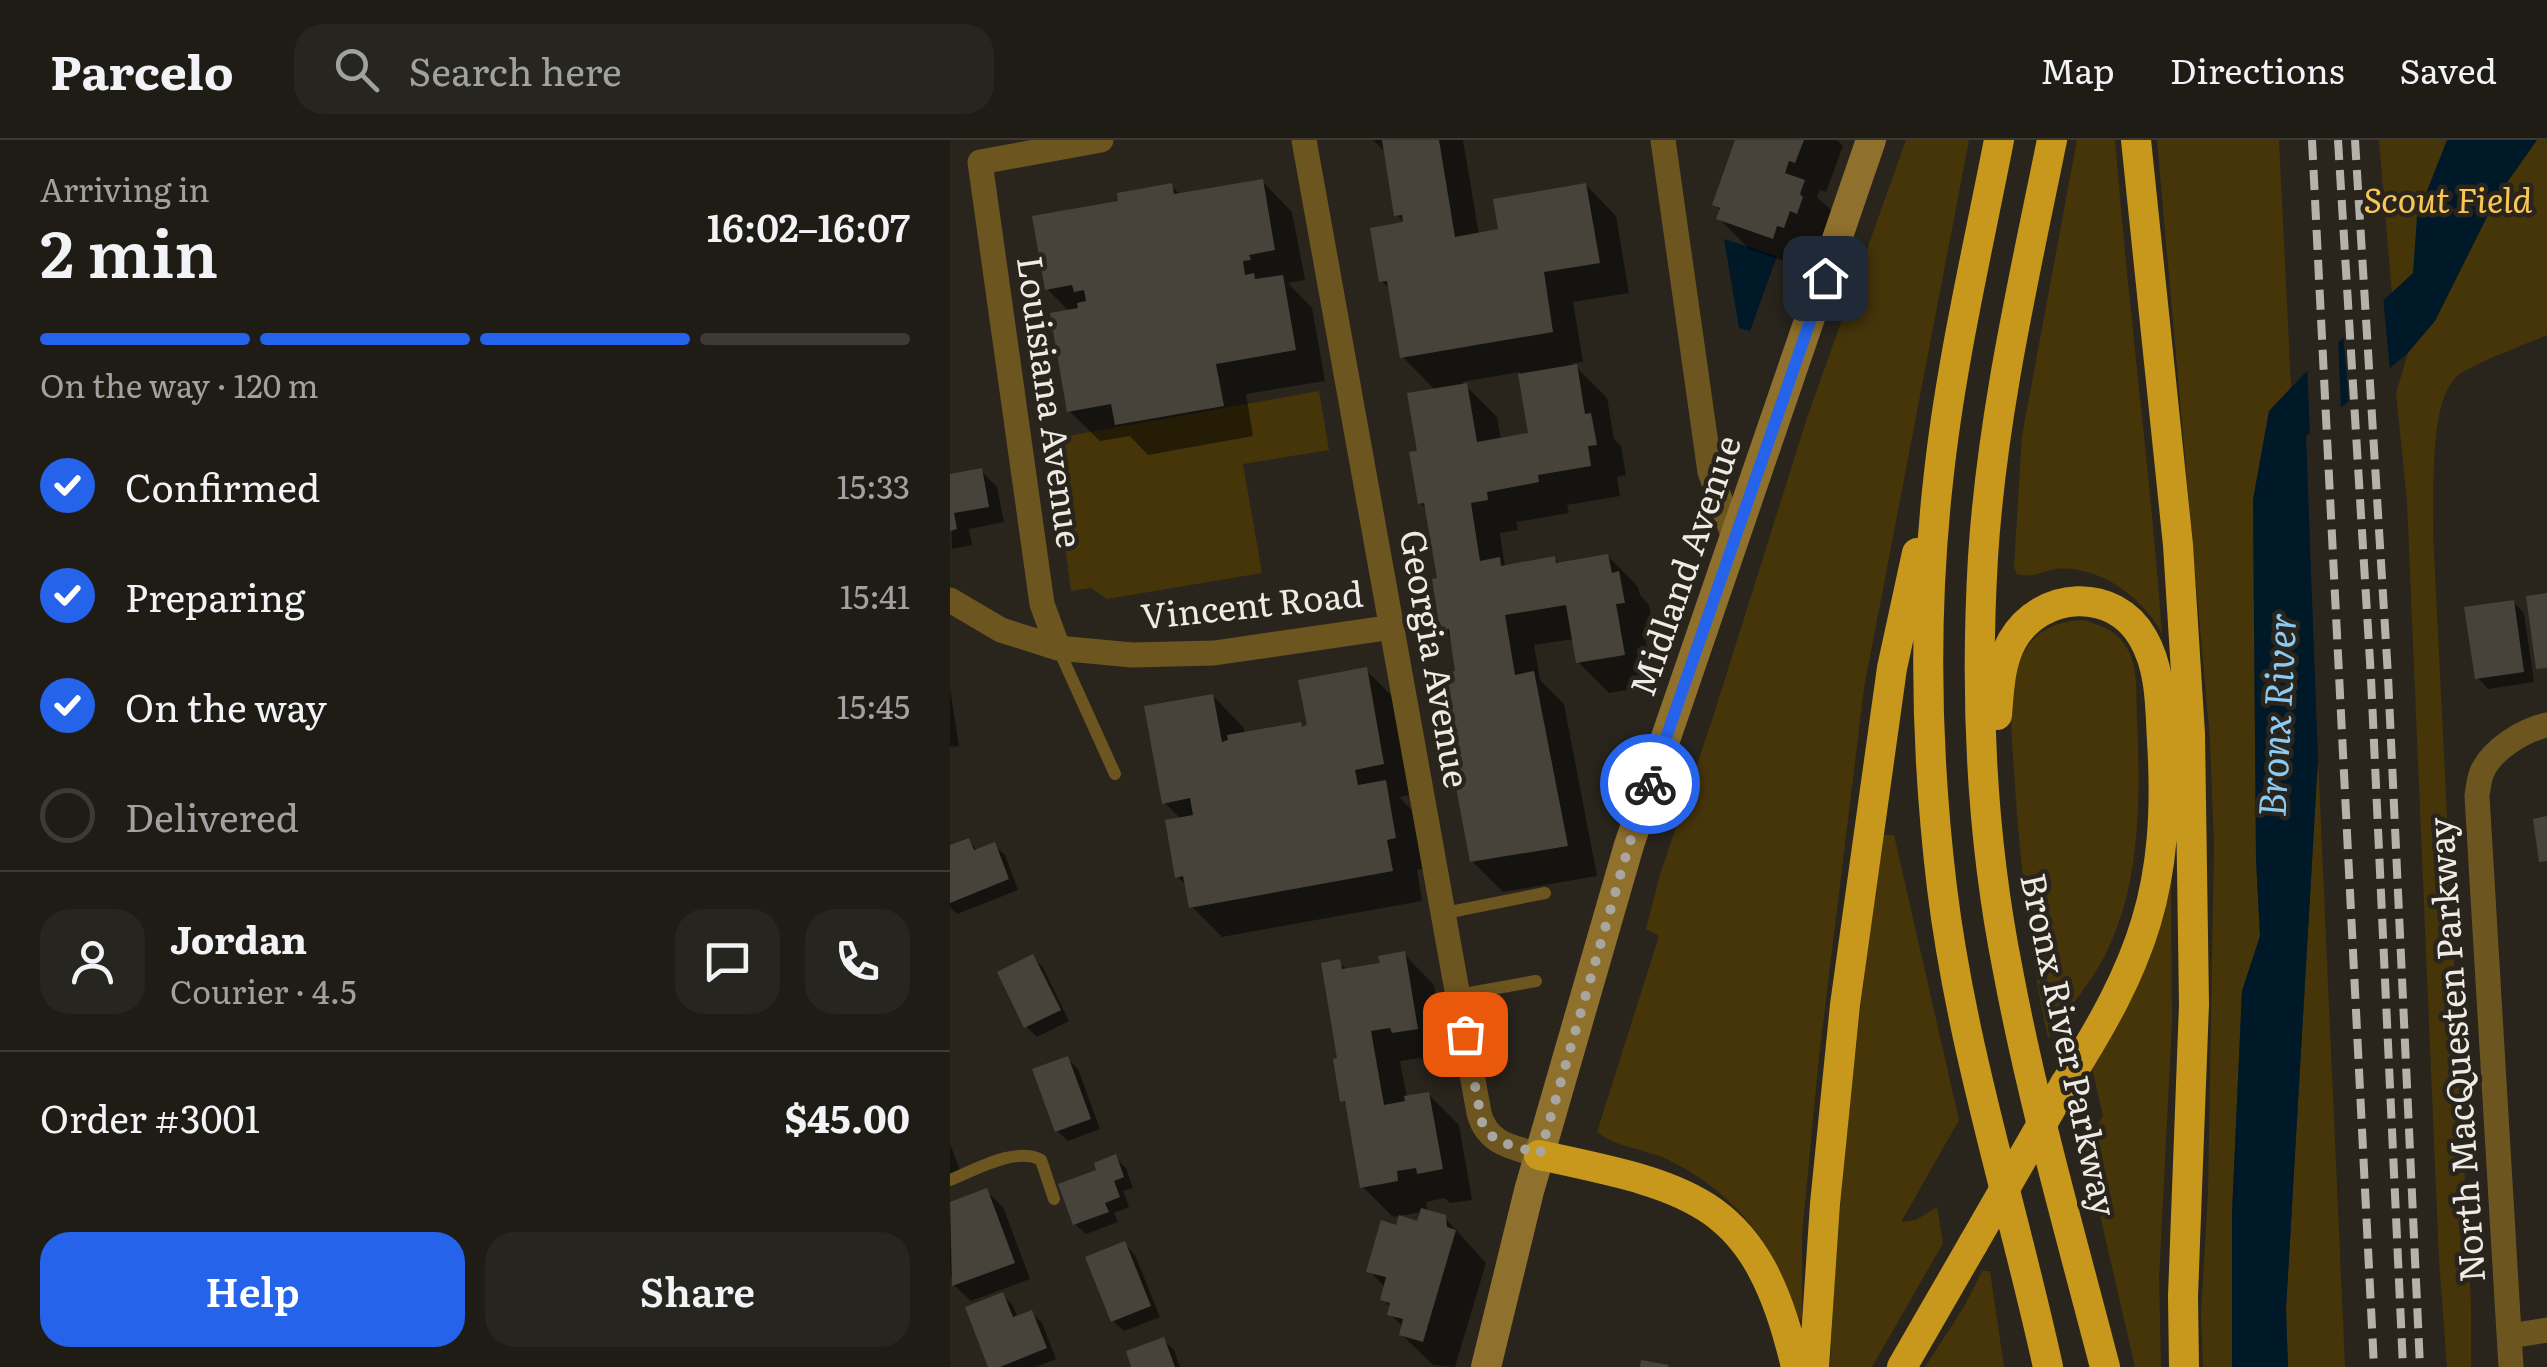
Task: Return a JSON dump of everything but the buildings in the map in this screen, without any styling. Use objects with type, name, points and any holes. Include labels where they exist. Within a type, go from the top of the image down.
[{"type":"highway","points":[[1814,1367],[1826,1186],[1851,959],[1892,668],[1944,433],[1999,140]]},
{"type":"highway","name":"Bronx River Parkway","points":[[2052,140],[2010,349],[1988,504],[1980,656],[1986,817],[1999,920],[2018,1022],[2105,1367]]},
{"type":"highway","points":[[2136,140],[2178,545],[2190,734],[2194,986],[2184,1367]]},
{"type":"highway","points":[[1944,433],[1928,633],[1931,756],[1939,856],[1961,1002],[2045,1360]]},
{"type":"highway","points":[[1902,1367],[2132,965],[2148,926],[2160,866],[2164,781],[2157,677],[2145,641],[2120,613],[2098,602],[2061,602],[2038,613],[2013,640],[2001,678],[1986,817]]},
{"type":"highway","points":[[1540,1154],[1671,1188],[1732,1228],[1768,1277],[1796,1367]]},
{"type":"street","name":"Louisiana Avenue","points":[[1058,648],[1042,604],[980,162],[1102,140]]},
{"type":"street","name":"Georgia Avenue","points":[[1304,140],[1483,1127],[1497,1141],[1540,1154]]},
{"type":"street","points":[[1663,140],[1710,472],[1735,540]]},
{"type":"street","name":"Midland Avenue","points":[[1486,1367],[1540,1154],[1629,845],[1871,140]]},
{"type":"street","name":"Vincent Road","points":[[950,600],[1001,630],[1058,648],[1132,655],[1214,653],[1393,626]]},
{"type":"street","name":"North MacQuesten Parkway","points":[[2511,1367],[2476,796],[2482,772],[2493,756],[2511,742],[2547,725]]},
{"type":"street","points":[[2510,1336],[2547,1330]]},
{"type":"lane","points":[[1058,648],[1115,774]]},
{"type":"lane","points":[[1445,913],[1545,894]]},
{"type":"lane","points":[[1458,995],[1536,981]]},
{"type":"lane","points":[[950,1180],[1030,1154],[1041,1160],[1054,1200]]},
{"type":"green space","points":[[1906,140],[1969,140],[1864,688],[1819,1057],[1802,1234],[1802,1319],[1796,1320],[1789,1293],[1765,1244],[1730,1203],[1687,1170],[1597,1132],[1659,936],[1646,929],[1659,878],[1807,418]]},
{"type":"green space","points":[[2077,140],[2115,140],[2162,634],[2144,608],[2104,578],[2072,569],[2023,575],[2017,574],[2014,567],[2022,436]]},
{"type":"green space","points":[[2157,140],[2279,140],[2291,388],[2269,411],[2253,500],[2260,936],[2242,991],[2232,1213],[2232,1367],[2203,1367],[2201,1314],[2208,1194],[2214,845],[2210,740]]},
{"type":"green space","name":"Scout Field","points":[[2379,140],[2547,140],[2547,335],[2484,361],[2455,378],[2440,409],[2435,451],[2433,532],[2471,1367],[2447,1367],[2439,1260],[2407,501],[2396,393],[2408,353],[2397,289],[2392,295]]},
{"type":"green space","points":[[1319,391],[1329,450],[1243,464],[1262,573],[1107,599],[1091,588],[1071,591],[1051,439]]},
{"type":"green space","points":[[2084,620],[2119,638],[2134,668],[2139,775],[2136,835],[2127,893],[2108,949],[2048,1038],[2023,881],[2011,720],[2013,687],[2022,656],[2040,633],[2065,622]]},
{"type":"green space","points":[[2318,759],[2345,1367],[2288,1367],[2286,1309]]},
{"type":"green space","points":[[1883,835],[1894,835],[1959,1120],[1901,1222],[1916,1220],[1937,1207],[1943,1243],[1872,1367],[1830,1367],[1850,1101]]},
{"type":"green space","points":[[2171,886],[2172,1024],[2159,1277],[2161,1367],[2135,1367],[2084,1145],[2103,1116],[2091,1064],[2148,963]]},
{"type":"green space","points":[[1982,1271],[1990,1271],[2004,1367],[1925,1367],[1964,1307]]},
{"type":"water","name":"Bronx River","points":[[2447,140],[2537,140],[2497,197],[2435,321],[2407,354],[2306,436],[2318,759],[2286,1309],[2288,1367],[2232,1367],[2232,1213],[2242,991],[2260,936],[2253,500],[2269,411],[2413,273],[2417,216]]},
{"type":"water","points":[[1724,239],[1777,256],[1750,331],[1739,328]]},
{"type":"pier","points":[[2383,296],[2390,371],[2349,404],[2343,332]]},
{"type":"pier","points":[[2338,336],[2341,410],[2310,435],[2307,364]]},
{"type":"railway","points":[[2312,140],[2374,1367]]},
{"type":"railway","points":[[2338,140],[2371,678],[2403,1367]]},
{"type":"railway","points":[[2355,140],[2388,676],[2420,1367]]},
{"type":"way so far","points":[[1465,1034],[1483,1127],[1497,1141],[1540,1154],[1650,784]]},
{"type":"route","points":[[1650,784],[1825,278]]}]
